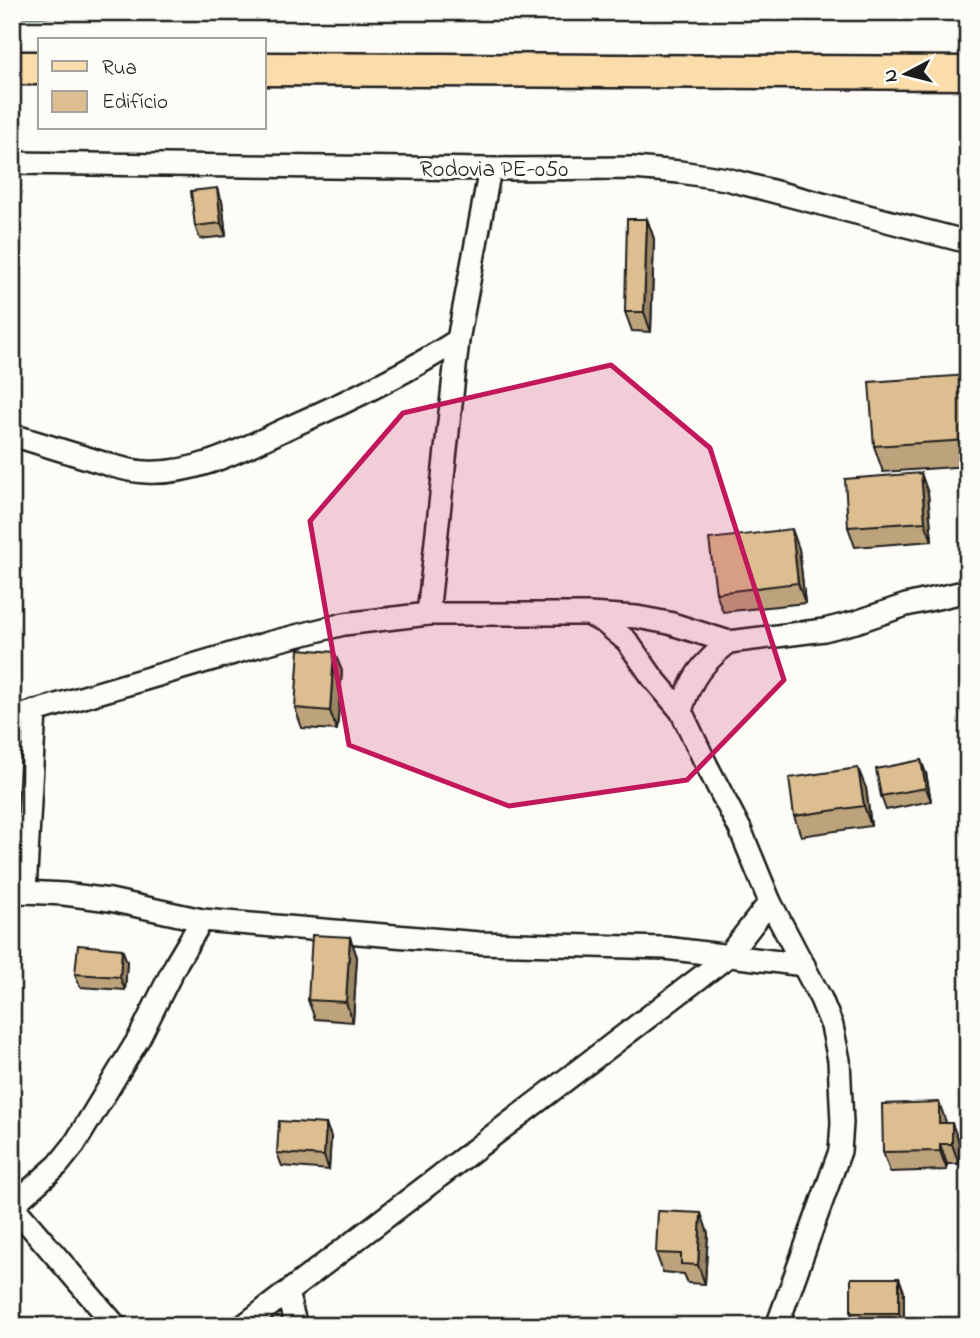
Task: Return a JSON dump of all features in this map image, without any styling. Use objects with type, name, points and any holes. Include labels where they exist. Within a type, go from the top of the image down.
[{"type":"main road","points":[[12,68],[38,68]]},
{"type":"main road","points":[[266,69],[968,73]]},
{"type":"street","name":"Rodovia PE-050","points":[[12,163],[490,169],[633,168],[714,177],[968,242]]},
{"type":"street","points":[[428,614],[458,340],[490,169]]},
{"type":"street","points":[[12,435],[113,466],[144,472],[191,468],[221,459],[341,404],[458,340]]},
{"type":"street","points":[[804,965],[665,948],[479,943],[202,920],[110,900],[18,892],[20,713],[344,624],[428,614],[589,614],[637,617],[669,623],[729,642],[824,630],[906,605],[968,591]]},
{"type":"street","points":[[589,614],[605,622],[627,641],[681,711],[740,829],[770,902],[804,965],[832,1026],[838,1060],[842,1123],[840,1151],[777,1326]]},
{"type":"street","points":[[681,711],[694,676],[729,642]]},
{"type":"street","points":[[243,1326],[727,957],[770,902]]},
{"type":"street","points":[[116,1326],[13,1206],[58,1165],[75,1144],[139,1038],[177,962],[202,920]]},
{"type":"street","points":[[287,1293],[296,1326]]},
{"type":"highlighted area","points":[[611,365],[710,448],[784,680],[687,780],[509,806],[349,745],[310,521],[403,413]]},
{"type":"green space","points":[[12,12],[271,12],[12,18]]},
{"type":"building","points":[[217,188],[221,223],[195,226],[191,191]]},
{"type":"building","points":[[627,219],[647,219],[644,312],[625,312]]},
{"type":"building","points":[[968,375],[968,440],[874,446],[869,382]]},
{"type":"building","points":[[921,473],[925,522],[848,527],[845,479]]},
{"type":"building","points":[[792,529],[798,583],[716,593],[709,539]]},
{"type":"building","points":[[299,649],[334,652],[330,711],[295,708]]},
{"type":"building","points":[[921,760],[926,788],[881,796],[876,769]]},
{"type":"building","points":[[858,768],[864,806],[794,816],[789,778]]},
{"type":"building","points":[[312,935],[350,937],[346,1002],[308,1000]]},
{"type":"building","points":[[78,945],[122,949],[120,977],[75,974]]},
{"type":"building","points":[[939,1102],[939,1123],[952,1123],[952,1144],[940,1144],[940,1151],[883,1152],[882,1104]]},
{"type":"building","points":[[279,1121],[326,1124],[324,1156],[277,1153]]},
{"type":"building","points":[[658,1211],[701,1213],[698,1265],[681,1264],[681,1254],[656,1253]]},
{"type":"building","points":[[851,1278],[899,1278],[899,1313],[851,1313]]}]
